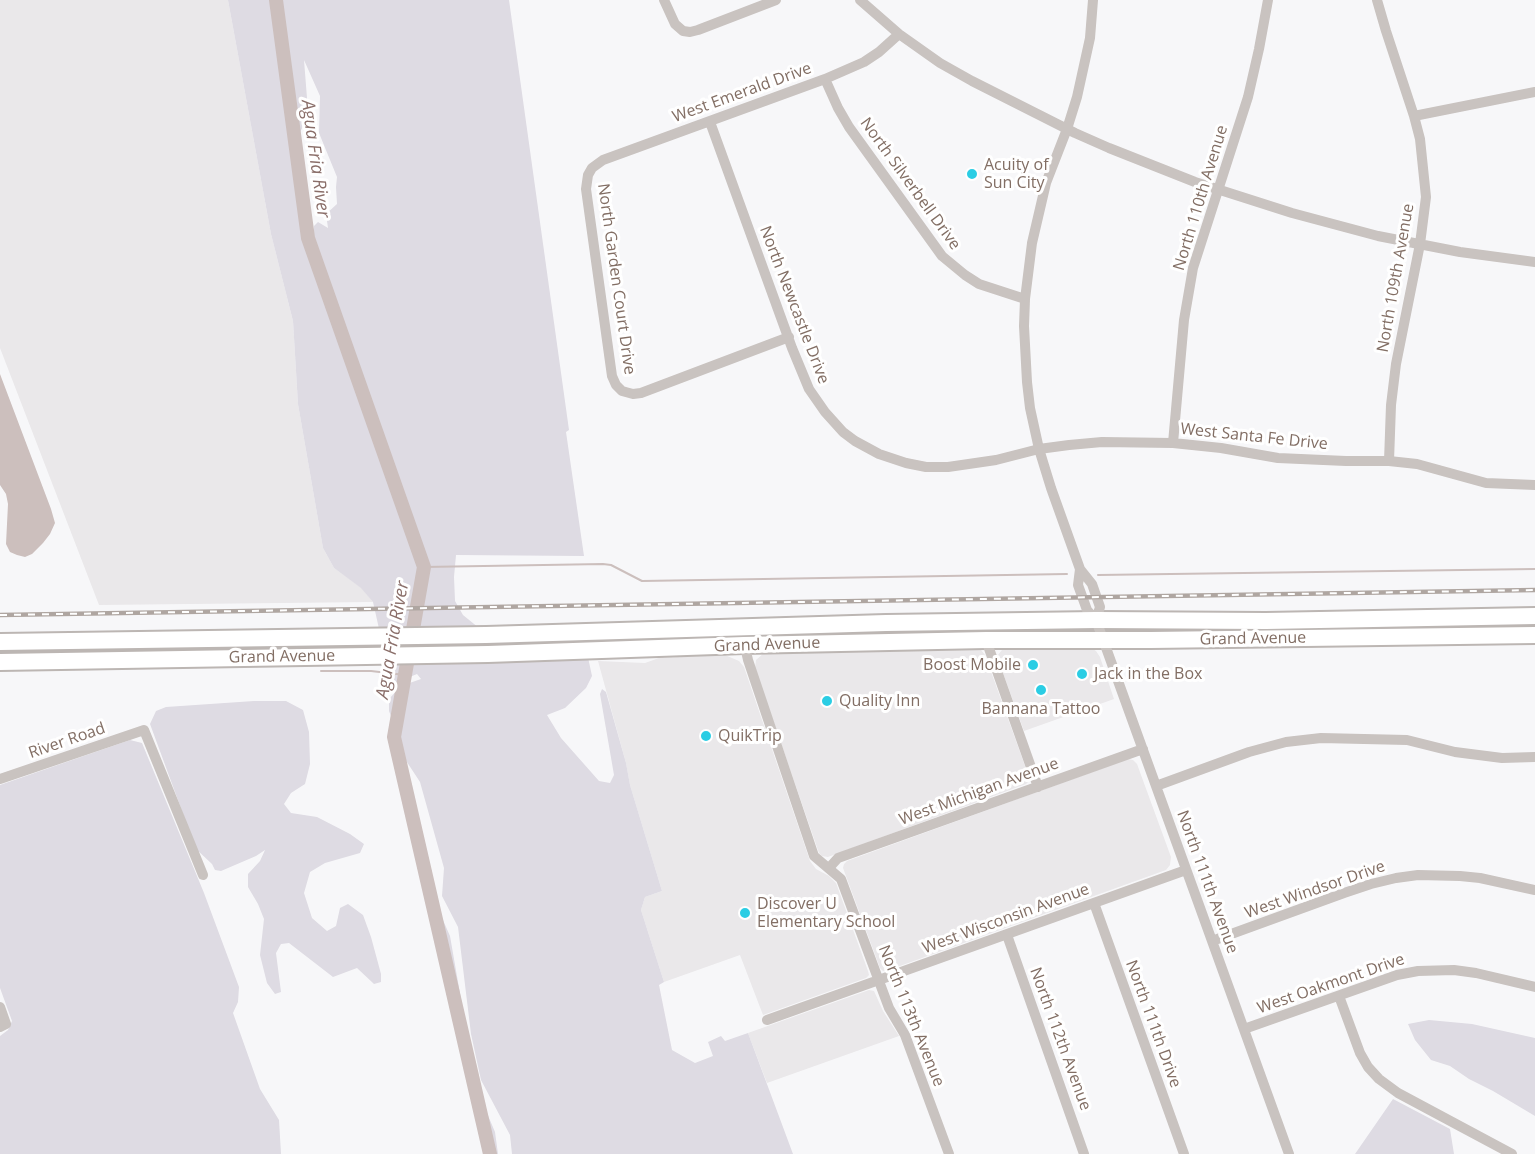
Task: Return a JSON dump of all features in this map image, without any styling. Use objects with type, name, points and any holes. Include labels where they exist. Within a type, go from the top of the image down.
[{"type":"highway","name":"Grand Avenue","points":[[0,642],[486,635],[886,623],[1096,620],[1266,621],[1535,616]]},
{"type":"highway","name":"Grand Avenue","points":[[0,662],[488,654],[744,645],[986,640],[1535,635]]},
{"type":"street","points":[[664,0],[675,24],[683,31],[690,32],[776,0]]},
{"type":"street","points":[[860,0],[899,34],[940,63],[1120,153],[1218,190],[1378,236],[1460,252],[1535,262]]},
{"type":"street","name":"North 111th Avenue","points":[[1094,0],[1090,38],[1077,97],[1068,129],[1046,183],[1032,243],[1024,326],[1030,408],[1051,488],[1080,569],[1078,585],[1087,610],[1096,620],[1289,1154]]},
{"type":"street","name":"North 110th Avenue","points":[[1173,443],[1184,320],[1193,268],[1248,97],[1268,0]]},
{"type":"street","name":"North 109th Avenue","points":[[1377,0],[1420,139],[1426,197],[1420,244],[1395,374],[1391,405],[1389,461]]},
{"type":"street","name":"West Emerald Drive","points":[[590,171],[603,160],[825,79],[864,62],[899,34]]},
{"type":"street","name":"North Silverbell Drive","points":[[825,79],[849,127],[942,256],[964,275],[979,284],[1025,299]]},
{"type":"street","points":[[1414,116],[1535,92]]},
{"type":"street","name":"North Newcastle Drive","points":[[710,122],[806,384],[825,412],[849,437],[879,454],[926,467],[948,467],[996,460],[1039,449]]},
{"type":"street","name":"North Garden Court Drive","points":[[590,171],[586,180],[586,189],[612,376],[622,391],[633,394],[641,393],[789,337]]},
{"type":"street","name":"West Santa Fe Drive","points":[[1039,449],[1102,441],[1173,443],[1221,447],[1278,458],[1417,464],[1486,483],[1535,485]]},
{"type":"street","name":"North 113th Avenue","points":[[744,627],[744,645],[810,846],[817,860],[842,879],[889,1008],[905,1035],[949,1154]]},
{"type":"street","points":[[986,640],[1038,787]]},
{"type":"street","name":"River Road","points":[[0,779],[144,730],[202,875]]},
{"type":"street","points":[[1156,786],[1249,752],[1286,742],[1321,738],[1407,740],[1455,752],[1502,758],[1535,757]]},
{"type":"street","name":"West Michigan Avenue","points":[[829,868],[838,858],[1143,749]]},
{"type":"street","name":"West Wisconsin Avenue","points":[[767,1020],[1186,870]]},
{"type":"street","name":"West Windsor Drive","points":[[1212,941],[1344,893],[1396,878],[1418,875],[1460,876],[1480,878],[1535,891]]},
{"type":"street","name":"North 111th Drive","points":[[1094,903],[1184,1154]]},
{"type":"street","name":"North 112th Avenue","points":[[1007,935],[1084,1154]]},
{"type":"street","name":"West Oakmont Drive","points":[[1244,1029],[1397,975],[1418,971],[1476,973],[1535,987]]},
{"type":"street","points":[[1339,996],[1360,1053],[1368,1067],[1379,1079],[1398,1092],[1512,1154]]},
{"type":"street","points":[[0,1007],[3,1026]]},
{"type":"shaded area","points":[[0,0],[228,0],[271,234],[293,321],[298,404],[323,548],[334,568],[362,588],[373,602],[99,605],[0,348]]},
{"type":"shaded area","points":[[228,0],[509,0],[569,430],[566,432],[584,556],[456,555],[455,601],[463,615],[495,641],[554,641],[586,648],[592,676],[586,688],[565,708],[547,715],[561,738],[599,781],[610,783],[614,775],[600,694],[602,689],[606,692],[630,785],[662,891],[645,897],[641,910],[664,982],[659,985],[672,1050],[695,1063],[713,1056],[708,1042],[721,1036],[725,1041],[748,1033],[793,1154],[512,1154],[510,1135],[481,1080],[471,1034],[458,927],[442,896],[444,868],[420,782],[401,753],[389,711],[389,699],[401,686],[421,679],[417,674],[386,687],[379,681],[382,674],[384,651],[373,602],[361,588],[334,568],[323,548],[298,404],[293,321],[271,234]],"holes":[[[304,60],[320,96],[319,133],[337,177],[337,204],[326,214],[328,228],[318,222],[314,226],[314,232],[304,233],[290,151],[307,119]]]},
{"type":"shaded area","points":[[0,374],[55,523],[43,543],[32,554],[25,557],[10,552],[6,544],[8,504],[6,494],[0,485]]},
{"type":"shaded area","points":[[975,647],[985,655],[1029,777],[1028,782],[828,857],[822,856],[819,853],[755,668],[756,660],[764,653]]},
{"type":"shaded area","points":[[1008,648],[1091,648],[1100,657],[1114,699],[1024,731],[998,659],[1002,650]]},
{"type":"shaded area","points":[[725,655],[739,661],[744,667],[810,861],[816,869],[836,883],[869,975],[763,1015],[740,955],[664,982],[641,910],[645,897],[662,891],[630,785],[598,661],[645,663],[659,658]]},
{"type":"shaded area","points":[[286,701],[303,710],[309,732],[310,764],[305,784],[291,793],[284,804],[291,813],[317,817],[364,844],[360,853],[325,863],[310,872],[304,893],[312,918],[327,931],[336,926],[340,908],[348,904],[363,915],[381,974],[381,982],[374,984],[357,968],[333,977],[289,943],[281,944],[276,953],[281,992],[275,994],[267,983],[260,955],[264,919],[248,887],[248,874],[260,861],[265,850],[221,871],[215,870],[212,864],[196,849],[150,724],[156,711],[166,707]]},
{"type":"shaded area","points":[[130,740],[142,743],[204,893],[239,987],[238,1002],[233,1013],[260,1089],[279,1120],[281,1154],[0,1154],[0,1036],[8,1030],[12,1021],[0,988],[0,785]]},
{"type":"shaded area","points":[[1128,759],[1137,764],[1171,857],[1170,865],[1166,870],[886,971],[880,968],[843,868],[847,861]]},
{"type":"shaded area","points":[[398,760],[407,781],[415,819],[431,873],[435,902],[450,936],[466,1028],[457,1015],[443,941],[429,902],[402,800]]},
{"type":"shaded area","points":[[869,990],[874,991],[883,1011],[899,1036],[767,1083],[748,1033]]},
{"type":"shaded area","points":[[1429,1020],[1472,1024],[1535,1038],[1535,1116],[1450,1066],[1431,1060],[1415,1040],[1408,1024]]},
{"type":"shaded area","points":[[475,1085],[495,1132],[498,1154],[488,1154],[486,1126]]},
{"type":"shaded area","points":[[1393,1099],[1450,1129],[1454,1154],[1355,1154]]},
{"type":"waterway","name":"Agua Fria River","points":[[276,0],[308,238],[424,567],[394,737],[490,1154]]},
{"type":"waterway","points":[[424,567],[603,564],[611,565],[642,581],[1067,574]]},
{"type":"waterway","points":[[1098,575],[1535,569]]},
{"type":"waterway","points":[[321,671],[371,671],[405,675]]},
{"type":"railway","points":[[0,615],[1535,590]]},
{"type":"place","name":"Acuity of Sun City","points":[[972,174]]},
{"type":"place","name":"Boost Mobile","points":[[1033,665]]},
{"type":"place","name":"Jack in the Box","points":[[1082,674]]},
{"type":"place","name":"Bannana Tattoo","points":[[1041,690]]},
{"type":"place","name":"Quality Inn","points":[[827,701]]},
{"type":"place","name":"QuikTrip","points":[[706,736]]},
{"type":"place","name":"Discover U Elementary School","points":[[745,913]]}]
